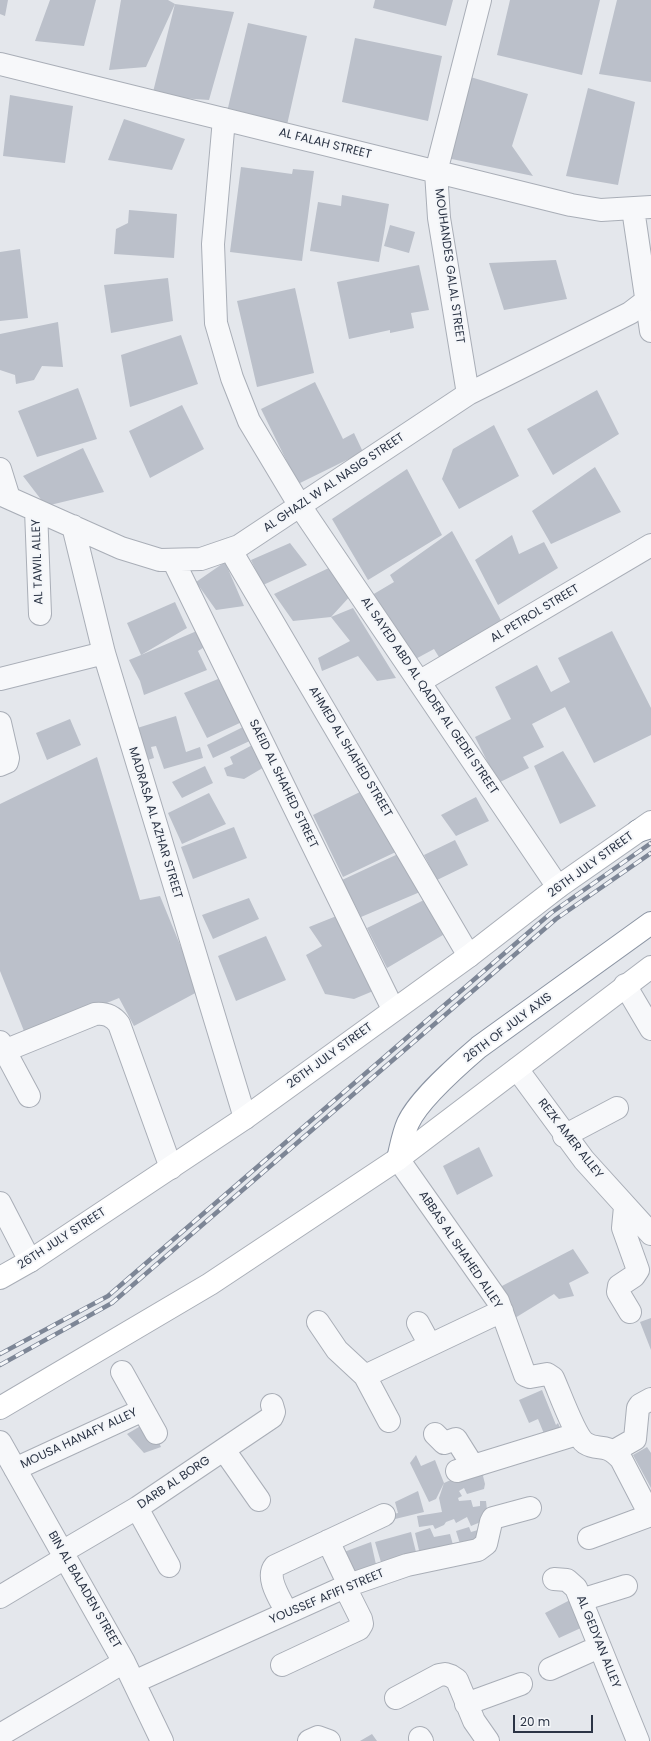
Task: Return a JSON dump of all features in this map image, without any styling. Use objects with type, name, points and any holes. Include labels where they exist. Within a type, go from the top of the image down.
[{"type":"main road","name":"26TH JULY STREET","points":[[0,1278],[30,1261],[245,1118],[393,1009],[469,956],[558,887],[647,827]]},
{"type":"main road","name":"26TH OF JULY AXIS","points":[[398,1159],[408,1122],[441,1082],[459,1064],[651,923]]},
{"type":"main road","points":[[0,1408],[210,1284],[398,1159],[625,985],[651,967]]},
{"type":"street","name":"MOUHANDES GALAL STREET","points":[[468,394],[439,218],[436,172],[480,0]]},
{"type":"street","name":"AL FALAH STREET","points":[[0,64],[571,205],[601,210],[642,208]]},
{"type":"street","name":"AL SAYED ABD AL QADER AL GEDEI STREET","points":[[224,119],[213,244],[216,322],[232,378],[249,421],[300,506],[558,887]]},
{"type":"street","points":[[642,208],[651,331]]},
{"type":"street","name":"AL GHAZL W AL NASIG STREET","points":[[4,496],[121,548],[160,560],[201,559],[239,546],[468,394],[630,313],[649,299]]},
{"type":"street","points":[[0,469],[4,496]]},
{"type":"street","name":"AL TAWIL ALLEY","points":[[36,510],[40,614]]},
{"type":"street","name":"MADRASA AL AZHAR STREET","points":[[73,526],[104,653],[245,1118]]},
{"type":"street","name":"AL PETROL STREET","points":[[419,682],[651,545]]},
{"type":"street","name":"AHMED AL SHAHED STREET","points":[[230,549],[469,956]]},
{"type":"street","name":"SAEID AL SHAHED STREET","points":[[173,560],[393,1009]]},
{"type":"street","points":[[0,679],[104,653]]},
{"type":"street","points":[[0,723],[8,758],[7,762],[0,765]]},
{"type":"street","points":[[625,985],[644,1003],[651,1029]]},
{"type":"street","points":[[29,1096],[2,1046],[95,1014],[101,1013],[114,1018],[119,1024],[171,1168]]},
{"type":"street","name":"REZK AMER ALLEY","points":[[517,1069],[564,1136],[625,1207],[651,1234]]},
{"type":"street","points":[[564,1136],[617,1108]]},
{"type":"street","name":"ABBAS AL SHAHED ALLEY","points":[[398,1159],[498,1301],[525,1375],[530,1377],[547,1374],[553,1378],[577,1434],[584,1442],[592,1446],[605,1447],[614,1451]]},
{"type":"street","points":[[0,1203],[30,1261]]},
{"type":"street","points":[[625,1207],[622,1228],[638,1270],[619,1286],[618,1292],[630,1312]]},
{"type":"street","points":[[365,1376],[502,1310]]},
{"type":"street","points":[[318,1322],[337,1350],[365,1376],[389,1421]]},
{"type":"street","points":[[418,1323],[430,1345]]},
{"type":"street","points":[[122,1372],[156,1433]]},
{"type":"street","points":[[589,1538],[650,1515],[621,1459],[614,1451],[635,1439],[638,1408],[640,1405],[651,1399]]},
{"type":"street","name":"DARB AL BORG","points":[[0,1597],[137,1508],[272,1417],[274,1412],[272,1405]]},
{"type":"street","name":"MOUSA HANAFY ALLEY","points":[[15,1468],[143,1410]]},
{"type":"street","points":[[435,1434],[444,1443],[456,1439],[465,1468],[577,1434]]},
{"type":"street","name":"BIN AL BALADEN STREET","points":[[0,1442],[124,1662],[162,1741]]},
{"type":"street","points":[[224,1450],[259,1500]]},
{"type":"street","points":[[137,1508],[169,1566]]},
{"type":"street","name":"YOUSSEF AFIFI STREET","points":[[134,1682],[347,1586],[407,1566],[478,1550],[486,1544],[493,1518],[530,1508]]},
{"type":"street","points":[[287,1613],[271,1578],[272,1569],[279,1563],[384,1515]]},
{"type":"street","points":[[282,1665],[359,1629],[362,1624],[328,1541]]},
{"type":"street","name":"AL GEDYAN ALLEY","points":[[554,1579],[566,1580],[576,1588],[638,1741]]},
{"type":"street","points":[[581,1600],[626,1586]]},
{"type":"street","points":[[550,1669],[599,1647]]},
{"type":"street","points":[[0,1735],[124,1662]]},
{"type":"street","points":[[396,1698],[439,1675],[445,1674],[452,1676],[456,1680],[484,1740]]},
{"type":"street","points":[[466,1704],[521,1684]]},
{"type":"street","points":[[309,1741],[318,1738],[329,1741]]},
{"type":"building","points":[[0,0],[8,0],[5,16],[0,14]]},
{"type":"building","points":[[50,0],[96,0],[84,46],[35,41]]},
{"type":"building","points":[[121,0],[168,0],[175,4],[146,67],[109,70]]},
{"type":"building","points":[[375,0],[453,0],[446,26],[373,8]]},
{"type":"building","points":[[510,0],[600,0],[582,75],[497,55]]},
{"type":"building","points":[[617,0],[651,0],[651,82],[599,74]]},
{"type":"building","points":[[175,4],[234,12],[209,100],[152,96]]},
{"type":"building","points":[[248,23],[307,36],[287,125],[227,112]]},
{"type":"building","points":[[355,38],[442,56],[428,121],[342,102]]},
{"type":"building","points":[[467,76],[528,94],[512,146],[533,176],[447,158]]},
{"type":"building","points":[[588,88],[635,102],[618,185],[566,176]]},
{"type":"building","points":[[10,95],[73,106],[65,163],[3,156]]},
{"type":"building","points":[[124,119],[185,139],[172,170],[108,160]]},
{"type":"building","points":[[241,167],[292,174],[293,169],[314,171],[302,261],[230,252]]},
{"type":"building","points":[[342,195],[389,204],[379,262],[310,251],[318,202],[341,206]]},
{"type":"building","points":[[129,210],[177,214],[174,258],[114,254],[116,229],[128,223]]},
{"type":"building","points":[[390,225],[415,232],[409,253],[384,246]]},
{"type":"building","points":[[20,249],[28,318],[0,321],[0,252]]},
{"type":"building","points":[[556,260],[567,299],[504,310],[489,263]]},
{"type":"building","points":[[419,265],[429,310],[411,313],[414,328],[390,333],[390,330],[349,339],[337,282]]},
{"type":"building","points":[[168,278],[173,321],[111,333],[104,285]]},
{"type":"building","points":[[295,288],[314,373],[257,387],[237,301]]},
{"type":"building","points":[[58,322],[63,367],[42,366],[34,380],[16,384],[15,375],[0,370],[0,334]]},
{"type":"building","points":[[181,335],[198,384],[130,407],[121,355]]},
{"type":"building","points":[[315,382],[343,439],[354,433],[363,452],[298,484],[261,409]]},
{"type":"building","points":[[78,388],[97,439],[37,457],[18,411]]},
{"type":"building","points":[[597,390],[619,434],[553,475],[527,429]]},
{"type":"building","points":[[182,405],[204,449],[150,478],[129,431]]},
{"type":"building","points":[[494,425],[519,476],[459,509],[442,479],[453,449]]},
{"type":"building","points":[[83,448],[104,492],[46,506],[23,476]]},
{"type":"building","points":[[595,467],[621,512],[551,544],[532,511]]},
{"type":"building","points":[[407,469],[442,535],[368,580],[332,519]]},
{"type":"building","points":[[452,531],[503,624],[442,662],[434,649],[410,662],[367,598],[394,582],[390,575]]},
{"type":"building","points":[[512,535],[519,554],[544,542],[558,568],[498,605],[475,560]]},
{"type":"building","points":[[290,543],[307,565],[263,585],[251,560]]},
{"type":"building","points":[[225,562],[244,606],[216,610],[196,582]]},
{"type":"building","points":[[333,566],[353,593],[331,617],[293,621],[274,594]]},
{"type":"building","points":[[175,602],[187,628],[141,655],[127,623]]},
{"type":"building","points":[[353,608],[396,678],[377,681],[358,656],[322,671],[318,658],[350,641],[331,617]]},
{"type":"building","points":[[199,630],[206,646],[198,651],[207,670],[144,695],[140,681],[129,660]]},
{"type":"building","points":[[612,631],[651,708],[651,735],[594,763],[565,707],[532,724],[544,747],[523,757],[529,768],[498,783],[475,737],[511,719],[495,687],[537,665],[551,692],[570,682],[558,658]]},
{"type":"building","points":[[218,679],[242,722],[207,738],[184,693]]},
{"type":"building","points":[[176,716],[186,752],[200,747],[203,758],[164,769],[156,746],[151,747],[154,758],[138,763],[134,729]]},
{"type":"building","points":[[70,719],[81,745],[47,760],[36,733]]},
{"type":"building","points":[[249,724],[254,739],[213,758],[207,745]]},
{"type":"building","points":[[256,743],[266,766],[244,779],[227,776],[224,768],[233,764],[230,757]]},
{"type":"building","points":[[563,751],[596,806],[560,824],[534,766]]},
{"type":"building","points":[[97,757],[140,900],[160,896],[199,991],[134,1026],[119,998],[26,1036],[0,971],[0,804]]},
{"type":"building","points":[[205,766],[213,783],[182,798],[172,782]]},
{"type":"building","points":[[366,789],[400,850],[343,877],[313,815]]},
{"type":"building","points":[[209,793],[226,824],[182,844],[168,813]]},
{"type":"building","points":[[476,797],[489,821],[456,836],[441,815]]},
{"type":"building","points":[[234,827],[247,858],[193,879],[181,847]]},
{"type":"building","points":[[455,840],[468,865],[437,880],[424,855]]},
{"type":"building","points":[[398,854],[420,892],[361,917],[342,880]]},
{"type":"building","points":[[249,898],[259,919],[213,939],[202,915]]},
{"type":"building","points":[[428,898],[448,932],[387,968],[367,928]]},
{"type":"building","points":[[339,915],[378,989],[354,999],[325,994],[306,955],[322,946],[309,927]]},
{"type":"building","points":[[266,936],[286,980],[236,1001],[218,956]]},
{"type":"building","points":[[479,1147],[493,1176],[457,1195],[443,1166]]},
{"type":"building","points":[[573,1249],[589,1273],[569,1283],[574,1296],[559,1299],[554,1294],[515,1318],[500,1287]]},
{"type":"building","points":[[651,1318],[651,1350],[640,1322]]},
{"type":"building","points":[[542,1390],[556,1425],[558,1423],[563,1434],[547,1441],[538,1419],[529,1423],[519,1400]]},
{"type":"building","points":[[149,1421],[161,1447],[144,1453],[127,1434]]},
{"type":"building","points":[[647,1447],[651,1453],[651,1488],[633,1455]]},
{"type":"building","points":[[416,1455],[421,1466],[435,1460],[444,1483],[436,1499],[429,1502],[410,1463]]},
{"type":"building","points":[[482,1466],[488,1469],[483,1476],[485,1484],[484,1489],[467,1494],[464,1488],[459,1491],[462,1496],[458,1498],[459,1501],[471,1500],[473,1507],[480,1506],[480,1501],[486,1501],[488,1519],[471,1526],[467,1517],[456,1523],[454,1519],[446,1522],[444,1525],[435,1529],[433,1525],[419,1527],[417,1516],[442,1512],[439,1498],[444,1483]]},
{"type":"building","points":[[418,1491],[424,1512],[391,1520],[389,1515],[398,1513],[395,1502]]},
{"type":"building","points":[[469,1527],[471,1532],[478,1530],[480,1538],[462,1550],[456,1531]]},
{"type":"building","points":[[430,1528],[434,1537],[450,1534],[455,1552],[421,1559],[415,1533]]},
{"type":"building","points":[[411,1532],[418,1560],[383,1569],[375,1542]]},
{"type":"building","points":[[371,1542],[377,1569],[351,1582],[344,1552]]},
{"type":"building","points":[[570,1600],[583,1627],[559,1638],[545,1613]]},
{"type":"building","points":[[372,1734],[377,1741],[360,1741]]},
{"type":"railway","points":[[0,1354],[108,1296],[551,913],[651,843]]},
{"type":"railway","points":[[0,1365],[112,1303],[556,919],[651,853]]}]
